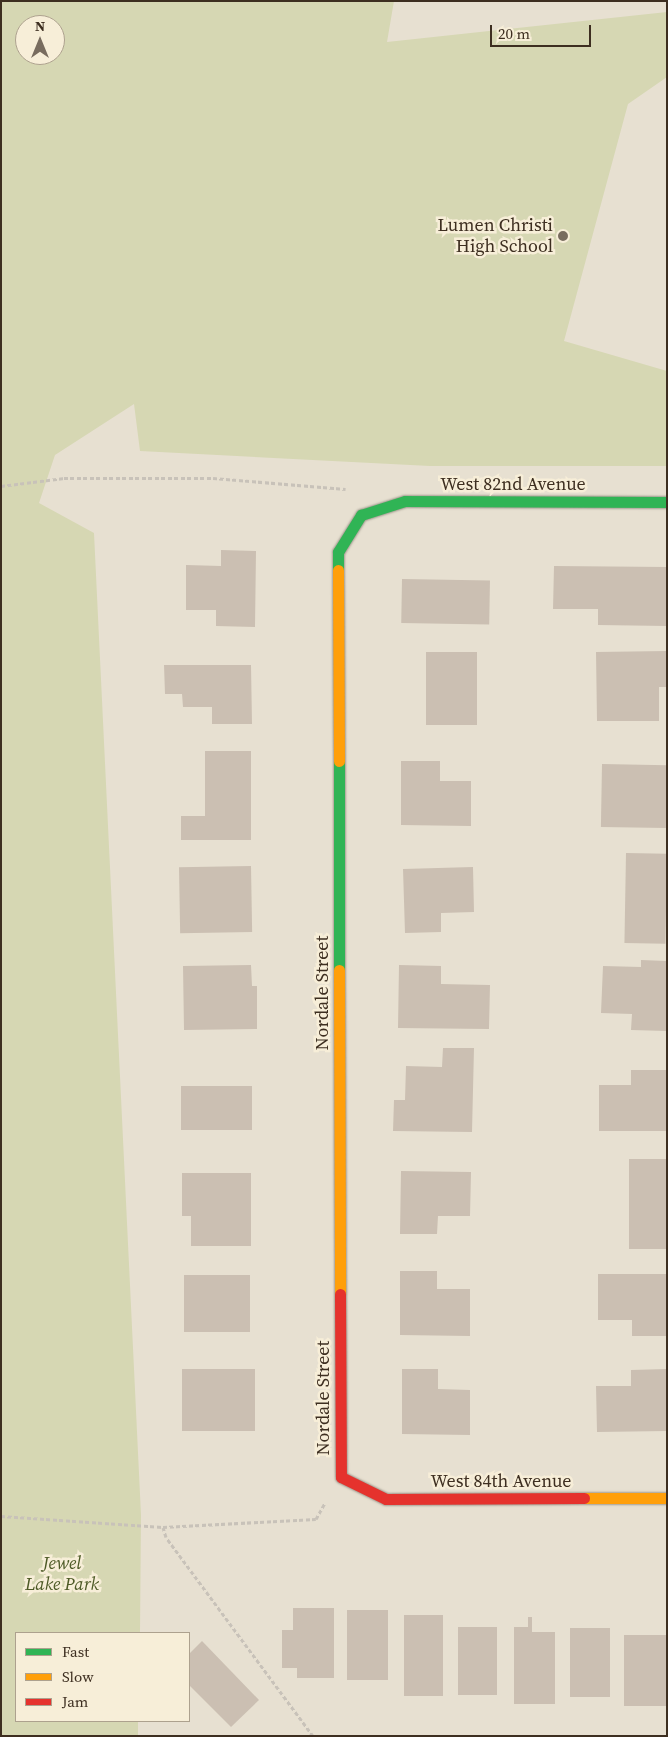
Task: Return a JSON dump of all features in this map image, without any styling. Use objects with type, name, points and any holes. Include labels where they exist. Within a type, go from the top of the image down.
[{"type":"street","name":"West 82nd Avenue","points":[[361,515],[405,501],[667,502]]},
{"type":"street","name":"Nordale Street","points":[[341,1478],[338,552],[361,515]]},
{"type":"street","name":"West 84th Avenue","points":[[341,1478],[386,1499],[667,1498]]},
{"type":"path","points":[[1,486],[64,478],[213,478],[344,486],[361,515]]},
{"type":"path","points":[[1,1516],[163,1527],[316,1519],[341,1478]]},
{"type":"path","points":[[163,1527],[166,1537],[313,1736]]},
{"type":"green space","name":"Jewel Lake Park","points":[[1,1],[394,1],[387,42],[667,12],[667,77],[628,104],[564,341],[667,371],[667,466],[430,466],[140,451],[134,404],[55,455],[39,503],[94,533],[141,1515],[140,1632],[15,1632],[15,1722],[138,1722],[138,1736],[1,1736]]},
{"type":"building","points":[[221,550],[256,551],[255,627],[216,626],[216,610],[186,610],[186,565],[221,566]]},
{"type":"building","points":[[554,566],[667,567],[667,626],[598,625],[598,609],[553,609]]},
{"type":"building","points":[[402,579],[490,581],[489,625],[401,623]]},
{"type":"building","points":[[667,651],[667,687],[659,687],[659,721],[597,721],[596,652]]},
{"type":"building","points":[[426,652],[477,652],[477,725],[426,725]]},
{"type":"building","points":[[164,665],[251,665],[252,724],[212,724],[212,707],[183,707],[182,694],[165,694]]},
{"type":"building","points":[[205,751],[251,751],[251,840],[181,840],[181,816],[205,816]]},
{"type":"building","points":[[401,761],[440,761],[440,781],[471,781],[471,826],[401,825]]},
{"type":"building","points":[[602,764],[667,765],[666,828],[601,827]]},
{"type":"building","points":[[626,853],[667,854],[665,944],[624,943]]},
{"type":"building","points":[[251,866],[252,932],[180,933],[179,867]]},
{"type":"building","points":[[473,867],[474,912],[441,913],[441,932],[405,933],[403,869]]},
{"type":"building","points":[[641,960],[667,961],[667,1031],[631,1030],[632,1014],[601,1013],[603,966],[641,967]]},
{"type":"building","points":[[251,965],[252,986],[257,986],[257,1029],[184,1030],[183,966]]},
{"type":"building","points":[[399,965],[441,966],[441,984],[490,985],[489,1029],[398,1028]]},
{"type":"building","points":[[443,1048],[474,1048],[472,1132],[393,1131],[394,1100],[405,1100],[406,1066],[442,1067]]},
{"type":"building","points":[[631,1070],[667,1070],[667,1131],[599,1131],[599,1085],[631,1085]]},
{"type":"building","points":[[181,1086],[252,1086],[252,1130],[181,1130]]},
{"type":"building","points":[[629,1159],[667,1159],[667,1249],[629,1249]]},
{"type":"building","points":[[401,1171],[471,1172],[470,1216],[438,1216],[437,1234],[400,1234]]},
{"type":"building","points":[[182,1173],[251,1173],[251,1246],[191,1246],[191,1216],[182,1216]]},
{"type":"building","points":[[400,1271],[437,1271],[437,1289],[470,1289],[470,1336],[400,1335]]},
{"type":"building","points":[[598,1274],[667,1274],[667,1336],[632,1336],[632,1320],[598,1320]]},
{"type":"building","points":[[184,1275],[250,1275],[250,1332],[184,1332]]},
{"type":"building","points":[[182,1369],[255,1369],[255,1431],[182,1431]]},
{"type":"building","points":[[402,1369],[438,1369],[438,1389],[470,1390],[470,1435],[402,1434]]},
{"type":"building","points":[[667,1369],[667,1431],[597,1432],[596,1386],[631,1386],[631,1370]]},
{"type":"building","points":[[293,1608],[334,1608],[334,1678],[297,1678],[297,1668],[282,1668],[282,1630],[293,1630]]},
{"type":"building","points":[[347,1610],[388,1610],[388,1680],[347,1680]]},
{"type":"building","points":[[404,1615],[443,1615],[443,1696],[404,1696]]},
{"type":"building","points":[[528,1617],[532,1617],[532,1632],[555,1632],[555,1704],[514,1704],[514,1627],[528,1627]]},
{"type":"building","points":[[458,1627],[497,1627],[497,1695],[458,1695]]},
{"type":"building","points":[[570,1628],[610,1628],[610,1697],[570,1697]]},
{"type":"building","points":[[624,1635],[666,1635],[666,1706],[624,1706]]},
{"type":"building","points":[[202,1641],[259,1700],[231,1727],[190,1686],[190,1653]]},
{"type":"traffic: fast","points":[[338,570],[338,552],[361,515],[405,501],[667,502]]},
{"type":"traffic: fast","points":[[339,761],[339,970]]},
{"type":"traffic: slow","points":[[338,570],[339,761]]},
{"type":"traffic: slow","points":[[339,970],[340,1294]]},
{"type":"traffic: slow","points":[[584,1498],[667,1498]]},
{"type":"traffic: jam","points":[[340,1294],[341,1477],[386,1499],[584,1498]]},
{"type":"place","name":"Lumen Christi High School","points":[[563,236]]}]
